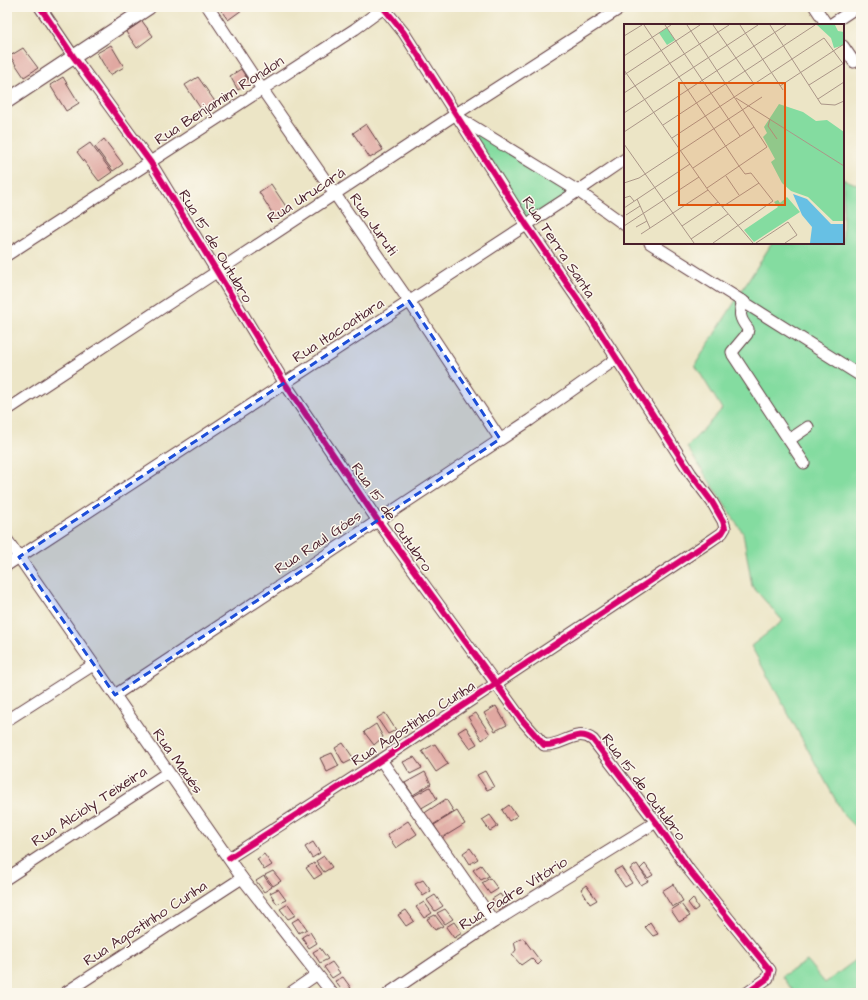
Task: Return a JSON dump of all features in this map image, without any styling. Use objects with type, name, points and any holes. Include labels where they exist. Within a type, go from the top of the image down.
[{"type":"street","name":"Rua 15 de Outubro","points":[[40,7],[73,56],[151,163],[284,382],[378,521],[539,742],[550,746],[576,735],[588,736],[594,740],[656,822],[689,870],[766,965],[770,972],[768,978],[747,993]]},
{"type":"street","points":[[7,101],[149,7]]},
{"type":"street","name":"Rua Juruti","points":[[208,7],[262,89],[410,301],[500,439]]},
{"type":"street","name":"Rua Benjamim Rondon","points":[[7,256],[355,29],[384,7]]},
{"type":"street","name":"Rua Terra Santa","points":[[384,7],[404,34],[526,224],[592,320],[691,474],[712,502]]},
{"type":"street","name":"Rua Urucará","points":[[7,410],[457,115],[610,10],[622,7]]},
{"type":"street","points":[[815,7],[828,24]]},
{"type":"street","points":[[831,24],[857,7]]},
{"type":"street","points":[[844,47],[854,62]]},
{"type":"street","points":[[457,115],[578,191],[624,224]]},
{"type":"street","name":"Rua Itacoatiara","points":[[7,565],[624,160]]},
{"type":"street","points":[[652,244],[861,376]]},
{"type":"street","points":[[743,301],[739,314],[740,319],[748,329],[747,334],[732,352],[733,355],[804,463]]},
{"type":"street","name":"Rua Raul Góes","points":[[115,695],[500,439],[616,358]]},
{"type":"street","points":[[789,440],[808,427]]},
{"type":"street","name":"Rua Agostinho Cunha","points":[[228,858],[382,760],[722,533],[725,528],[723,521],[712,502]]},
{"type":"street","name":"Rua Maués","points":[[7,540],[115,695],[167,773],[242,878],[316,975],[332,993]]},
{"type":"street","points":[[7,720],[93,665]]},
{"type":"street","points":[[382,760],[494,922]]},
{"type":"street","name":"Rua Alcioly Teixeira","points":[[7,878],[167,773]]},
{"type":"street","name":"Rua Padre Vitório","points":[[389,993],[494,922],[656,822]]},
{"type":"street","name":"Rua Agostinho Cunha","points":[[65,993],[242,878]]},
{"type":"street","points":[[290,993],[316,975]]},
{"type":"highlighted area","points":[[409,301],[500,439],[115,695],[19,557]]},
{"type":"green space","points":[[456,114],[575,191],[526,224]]},
{"type":"green space","points":[[844,179],[861,186],[861,833],[845,817],[751,646],[783,621],[752,586],[743,533],[687,447],[722,409],[695,365],[771,244],[844,244]]},
{"type":"green space","points":[[861,956],[861,993],[795,993],[782,976],[807,961],[825,983]]},
{"type":"building","points":[[223,7],[246,7],[228,20],[220,9]]},
{"type":"building","points":[[142,21],[153,36],[137,48],[126,32]]},
{"type":"building","points":[[111,45],[124,67],[110,75],[97,53]]},
{"type":"building","points":[[23,48],[38,68],[24,77],[10,56]]},
{"type":"building","points":[[241,69],[250,83],[238,90],[230,76]]},
{"type":"building","points":[[63,77],[79,103],[66,111],[50,85]]},
{"type":"building","points":[[198,77],[216,103],[203,112],[185,85]]},
{"type":"building","points":[[366,124],[383,150],[370,158],[353,133]]},
{"type":"building","points":[[104,139],[123,164],[113,171],[95,147]]},
{"type":"building","points":[[90,143],[112,172],[99,181],[77,152]]},
{"type":"building","points":[[271,184],[289,211],[276,219],[259,192]]},
{"type":"building","points":[[496,706],[507,725],[495,731],[484,713]]},
{"type":"building","points":[[385,713],[396,730],[388,734],[377,718]]},
{"type":"building","points":[[476,713],[490,734],[482,740],[468,717]]},
{"type":"building","points":[[376,724],[383,737],[374,745],[364,732]]},
{"type":"building","points":[[466,727],[477,744],[470,748],[458,732]]},
{"type":"building","points":[[343,743],[354,759],[344,764],[335,748]]},
{"type":"building","points":[[435,744],[448,764],[436,772],[422,751]]},
{"type":"building","points":[[332,753],[339,766],[327,772],[320,758]]},
{"type":"building","points":[[414,757],[422,768],[410,774],[403,762]]},
{"type":"building","points":[[485,771],[494,787],[487,790],[477,775]]},
{"type":"building","points":[[425,772],[431,784],[413,795],[405,783]]},
{"type":"building","points":[[430,787],[437,799],[418,810],[410,798]]},
{"type":"building","points":[[446,799],[454,812],[431,826],[423,814]]},
{"type":"building","points":[[509,805],[517,816],[509,821],[502,810]]},
{"type":"building","points":[[457,811],[465,824],[442,838],[434,825]]},
{"type":"building","points":[[490,815],[498,826],[490,831],[482,820]]},
{"type":"building","points":[[408,821],[417,834],[396,848],[387,835]]},
{"type":"building","points":[[313,842],[320,853],[312,858],[305,847]]},
{"type":"building","points":[[470,848],[478,859],[470,864],[463,853]]},
{"type":"building","points":[[264,854],[272,865],[264,870],[257,859]]},
{"type":"building","points":[[324,856],[332,867],[324,872],[316,861]]},
{"type":"building","points":[[314,863],[322,874],[314,879],[306,868]]},
{"type":"building","points":[[637,864],[648,881],[641,885],[630,869]]},
{"type":"building","points":[[645,864],[653,875],[648,878],[640,869]]},
{"type":"building","points":[[481,865],[489,876],[481,880],[473,870]]},
{"type":"building","points":[[621,867],[632,883],[625,887],[614,871]]},
{"type":"building","points":[[273,871],[281,881],[273,886],[265,875]]},
{"type":"building","points":[[264,876],[272,887],[264,892],[256,881]]},
{"type":"building","points":[[490,878],[498,889],[490,894],[482,883]]},
{"type":"building","points":[[423,880],[431,891],[423,896],[415,884]]},
{"type":"building","points":[[673,884],[683,901],[672,907],[662,891]]},
{"type":"building","points":[[586,885],[597,900],[590,904],[581,889]]},
{"type":"building","points":[[278,889],[286,900],[277,904],[270,893]]},
{"type":"building","points":[[500,894],[508,905],[500,910],[492,899]]},
{"type":"building","points":[[435,895],[443,906],[435,911],[427,900]]},
{"type":"building","points":[[693,898],[698,908],[694,911],[688,903]]},
{"type":"building","points":[[424,902],[432,913],[424,918],[416,907]]},
{"type":"building","points":[[288,904],[296,915],[288,919],[280,909]]},
{"type":"building","points":[[681,904],[690,916],[679,922],[671,910]]},
{"type":"building","points":[[445,909],[453,919],[445,924],[437,913]]},
{"type":"building","points":[[406,910],[414,921],[406,926],[398,915]]},
{"type":"building","points":[[435,915],[443,926],[435,930],[427,919]]},
{"type":"building","points":[[299,918],[307,929],[299,933],[292,922]]},
{"type":"building","points":[[454,922],[462,933],[454,938],[446,927]]},
{"type":"building","points":[[650,922],[658,934],[653,936],[645,927]]},
{"type":"building","points":[[310,932],[317,943],[309,948],[302,937]]},
{"type":"building","points":[[523,938],[541,962],[538,965],[531,958],[521,965],[512,955],[516,950],[514,942]]},
{"type":"building","points":[[320,948],[328,959],[320,963],[313,952]]},
{"type":"building","points":[[332,962],[340,973],[332,978],[324,967]]},
{"type":"building","points":[[343,977],[351,988],[343,992],[335,981]]},
{"type":"cycle path","points":[[40,7],[73,56],[151,163],[284,382],[378,521],[523,721],[544,745],[551,745],[575,736],[587,737],[593,740],[656,822],[689,870],[770,970],[768,978],[747,993]]},
{"type":"cycle path","points":[[229,858],[381,760],[709,542],[722,533],[725,528],[723,521],[712,502],[691,474],[592,320],[526,224],[404,33],[383,7]]}]
